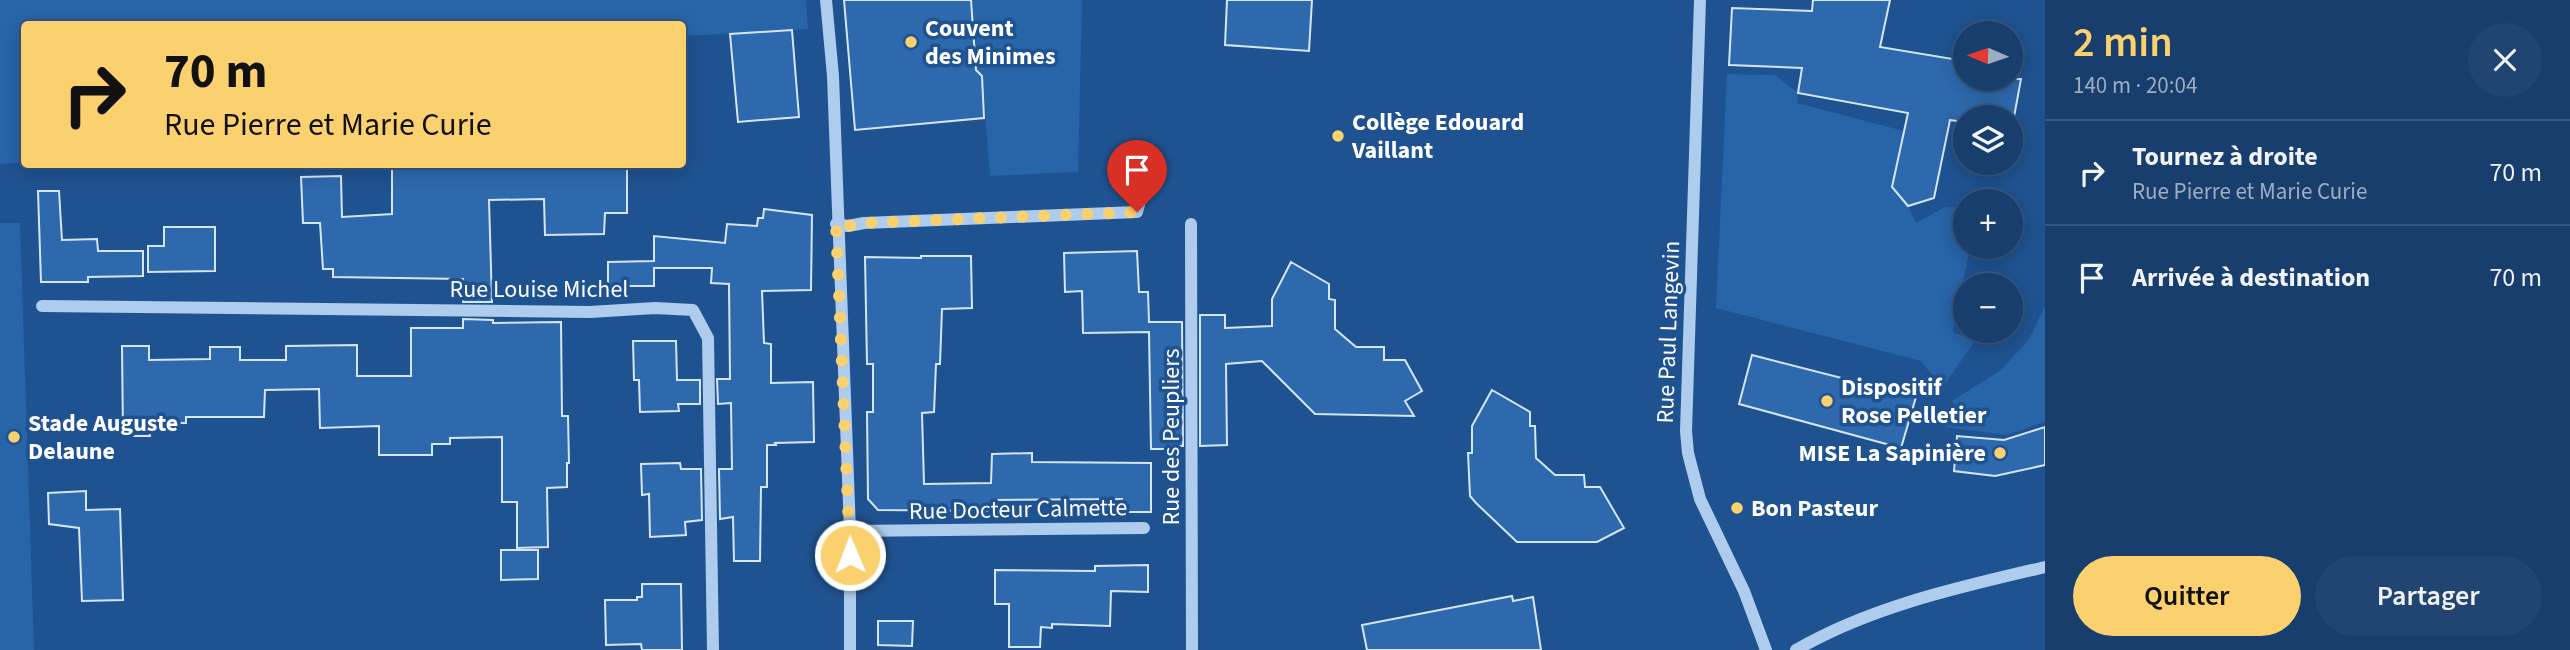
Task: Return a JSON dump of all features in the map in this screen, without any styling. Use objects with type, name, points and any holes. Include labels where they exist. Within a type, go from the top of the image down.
[{"type":"street","points":[[826,0],[832,76],[850,531],[850,650]]},
{"type":"street","name":"Rue Paul Langevin","points":[[1700,0],[1686,431],[1688,453],[1700,499],[1744,591],[1766,650]]},
{"type":"street","points":[[836,224],[848,226],[864,223],[1137,212],[1144,186]]},
{"type":"street","name":"Rue des Peupliers","points":[[1191,224],[1192,650]]},
{"type":"street","name":"Rue Louise Michel","points":[[41,306],[590,312],[655,308],[693,310],[708,338],[713,650]]},
{"type":"street","name":"Rue Docteur Calmette","points":[[850,531],[1144,528]]},
{"type":"street","points":[[1796,650],[1822,635],[1857,621],[1951,589],[2045,567]]},
{"type":"shaded area","points":[[0,0],[806,0],[808,29],[686,36],[686,21],[21,21],[21,162],[0,164]]},
{"type":"shaded area","points":[[971,0],[1082,0],[1078,172],[990,176],[982,76],[976,70]]},
{"type":"shaded area","points":[[1727,74],[1775,75],[1798,93],[1797,103],[1904,131],[1892,187],[1908,206],[1916,223],[1945,207],[1953,207],[1953,259],[1968,259],[1965,273],[1953,273],[1953,343],[1974,343],[1942,388],[1921,361],[1716,308]]},
{"type":"shaded area","name":"Stade Auguste Delaune","points":[[0,223],[20,223],[34,650],[0,650]]},
{"type":"shaded area","points":[[2045,306],[2045,422],[2007,435],[1943,427],[1941,415],[1955,406],[1952,401],[2001,370],[2029,339]]},
{"type":"building","name":"Couvent des Minimes","points":[[844,0],[971,0],[976,70],[982,76],[984,118],[855,130]]},
{"type":"building","points":[[1227,0],[1312,0],[1309,51],[1225,45]]},
{"type":"building","points":[[1813,0],[1890,0],[1880,47],[1953,59],[1953,91],[2019,91],[2016,105],[1953,105],[1953,120],[1950,120],[1934,198],[1908,206],[1892,187],[1908,113],[1798,93],[1802,68],[1729,65],[1732,8],[1812,11]]},
{"type":"building","points":[[792,30],[799,117],[738,122],[730,34]]},
{"type":"building","points":[[392,168],[627,168],[627,213],[605,213],[604,234],[545,235],[544,199],[489,200],[492,302],[463,302],[463,279],[333,277],[333,269],[323,269],[320,223],[303,223],[301,177],[341,176],[342,217],[392,214]]},
{"type":"building","points":[[38,191],[59,191],[62,240],[97,239],[98,251],[143,251],[143,276],[88,277],[88,282],[41,282]]},
{"type":"building","points":[[764,209],[812,215],[811,290],[762,291],[764,343],[771,344],[771,383],[813,382],[814,442],[767,445],[767,487],[761,487],[760,561],[734,561],[733,517],[720,519],[719,469],[732,469],[731,403],[718,404],[717,379],[730,379],[729,284],[711,283],[712,268],[654,268],[654,286],[608,286],[608,262],[654,261],[654,236],[725,243],[727,224],[757,226],[758,218],[763,218]]},
{"type":"building","points":[[164,227],[215,227],[215,271],[148,272],[148,246],[164,246]]},
{"type":"building","points":[[1137,251],[1139,292],[1148,292],[1149,322],[1182,322],[1183,446],[1177,446],[1177,449],[1151,449],[1149,332],[1083,333],[1082,291],[1065,292],[1064,253]]},
{"type":"building","points":[[971,256],[972,308],[942,309],[940,364],[936,364],[934,412],[922,413],[924,484],[991,483],[992,454],[1032,453],[1032,462],[1151,463],[1151,512],[1122,512],[1122,499],[992,500],[992,511],[878,510],[868,499],[867,412],[873,412],[873,364],[867,364],[865,257]]},
{"type":"building","points":[[1291,262],[1329,284],[1329,299],[1335,300],[1335,329],[1356,347],[1384,347],[1384,360],[1405,360],[1422,391],[1405,401],[1414,416],[1315,414],[1262,361],[1226,364],[1227,445],[1200,446],[1200,315],[1225,315],[1225,328],[1272,326],[1272,299]]},
{"type":"building","points":[[463,319],[493,320],[493,323],[561,322],[562,416],[568,416],[569,463],[567,487],[547,488],[548,547],[517,548],[517,502],[502,502],[502,437],[450,438],[450,444],[432,444],[432,455],[379,455],[379,426],[320,428],[319,389],[265,390],[264,417],[186,417],[186,423],[150,423],[150,436],[123,436],[122,346],[149,346],[149,360],[210,359],[210,347],[240,347],[240,360],[286,360],[286,346],[357,345],[357,376],[411,376],[411,328],[463,328]]},
{"type":"building","points":[[633,341],[676,341],[677,380],[700,380],[700,404],[678,404],[679,411],[640,412],[639,380],[634,380]]},
{"type":"building","name":"Dispositif Rose Pelletier","points":[[1752,355],[1916,397],[1901,448],[1739,404]]},
{"type":"building","points":[[1492,390],[1530,412],[1530,426],[1535,426],[1536,458],[1555,475],[1584,475],[1585,487],[1600,487],[1624,528],[1597,542],[1517,542],[1476,503],[1470,496],[1468,453],[1472,453],[1472,426]]},
{"type":"building","name":"MISE La Sapinière","points":[[2045,427],[2045,465],[1995,476],[1954,471],[1957,436],[2004,440]]},
{"type":"building","points":[[680,463],[681,469],[701,469],[702,520],[685,522],[686,535],[650,537],[649,494],[642,495],[641,464]]},
{"type":"building","points":[[86,491],[86,510],[120,509],[123,600],[82,601],[79,528],[49,524],[48,493]]},
{"type":"building","points":[[501,550],[538,550],[538,579],[501,580]]},
{"type":"building","points":[[1148,565],[1148,592],[1111,591],[1110,626],[1052,624],[1052,628],[1041,627],[1040,647],[1009,647],[1009,604],[995,604],[995,570],[1095,571],[1095,566]]},
{"type":"building","points":[[642,584],[681,584],[682,650],[642,650],[641,644],[606,645],[605,600],[637,600],[637,597],[642,597]]},
{"type":"building","points":[[1512,596],[1513,601],[1533,597],[1541,650],[1367,650],[1362,625]]},
{"type":"building","points":[[878,621],[913,621],[912,646],[878,645]]},
{"type":"place","name":"Couvent des Minimes","points":[[911,42]]},
{"type":"place","name":"Collège Edouard Vaillant","points":[[1338,136]]},
{"type":"place","name":"Dispositif Rose Pelletier","points":[[1827,401]]},
{"type":"place","name":"Stade Auguste Delaune","points":[[14,437]]},
{"type":"place","name":"MISE La Sapinière","points":[[2000,453]]},
{"type":"place","name":"Bon Pasteur","points":[[1737,508]]},
{"type":"route","points":[[850,555],[836,224],[848,226],[864,223],[1137,212]]}]
